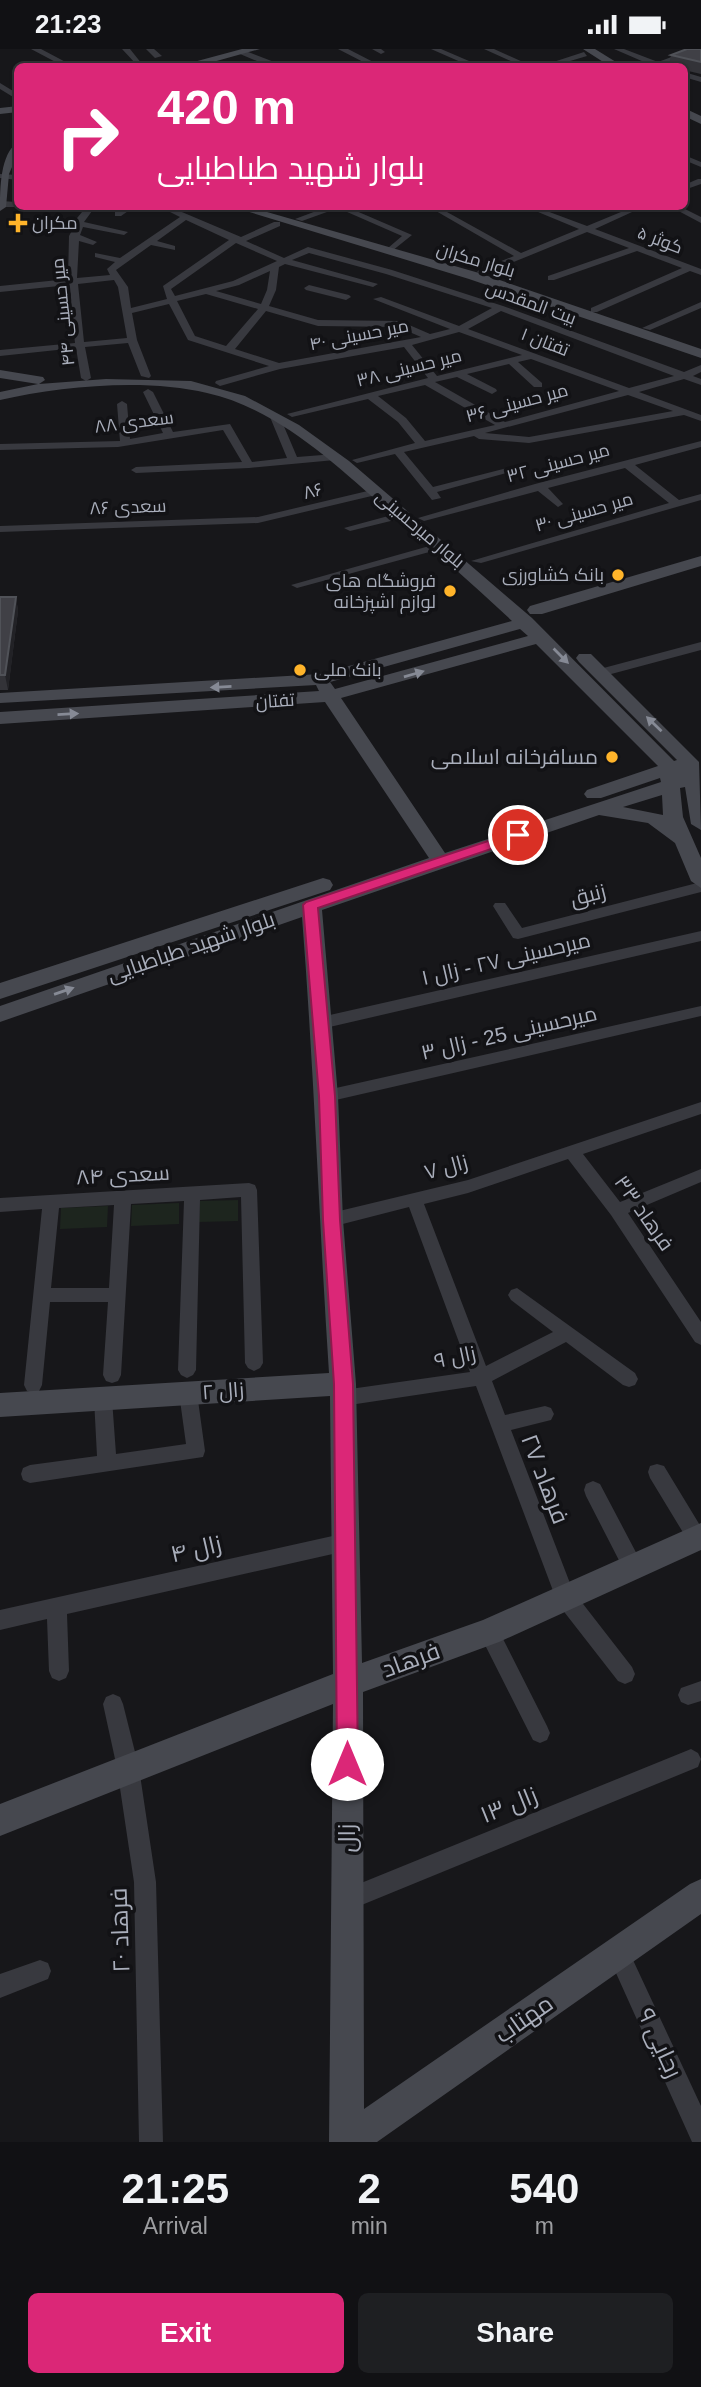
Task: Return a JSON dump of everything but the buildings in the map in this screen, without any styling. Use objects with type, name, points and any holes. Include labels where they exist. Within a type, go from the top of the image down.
[{"type":"main road","points":[[183,63],[255,49]]},
{"type":"main road","points":[[194,63],[241,50]]},
{"type":"main road","points":[[582,51],[600,63]]},
{"type":"main road","points":[[582,51],[610,63]]},
{"type":"main road","points":[[0,206],[3,176],[14,147]]},
{"type":"main road","name":"بلوار مکران","points":[[249,210],[627,325],[646,328],[701,347]]},
{"type":"main road","name":"بلوار مکران","points":[[268,210],[482,272],[594,310],[701,354]]},
{"type":"main road","points":[[0,375],[4,384],[0,394]]},
{"type":"main road","name":"بلوار میرحسینی","points":[[0,375],[22,379],[86,378],[147,384],[220,383],[292,414],[358,460],[477,561],[609,693],[696,769]]},
{"type":"main road","name":"بلوار میرحسینی","points":[[0,394],[37,388],[166,383],[211,390],[275,417],[335,457],[440,546],[600,673],[609,693],[661,756],[669,777]]},
{"type":"main road","name":"تفتان","points":[[538,622],[701,561]]},
{"type":"main road","name":"تفتان","points":[[0,718],[325,688],[701,574]]},
{"type":"main road","name":"تفتان","points":[[0,698],[325,688]]},
{"type":"main road","points":[[696,769],[699,818]]},
{"type":"main road","name":"بلوار شهید طباطبایی","points":[[0,991],[437,855],[696,769]]},
{"type":"main road","points":[[669,777],[673,817],[701,881]]},
{"type":"main road","name":"بلوار شهید طباطبایی","points":[[0,1014],[311,905],[437,855],[596,810],[669,777]]},
{"type":"main road","points":[[673,817],[685,809],[699,818]]},
{"type":"main road","points":[[596,810],[630,812],[654,818],[682,839]]},
{"type":"main road","name":"زال","points":[[311,905],[327,1096],[331,1220],[343,1391],[348,1683],[347,2142]]},
{"type":"main road","name":"زال ۲","points":[[0,1405],[108,1387],[187,1382],[343,1391]]},
{"type":"main road","name":"فرهاد","points":[[0,1820],[348,1683],[489,1632],[699,1537]]},
{"type":"main road","name":"مهتاب","points":[[347,2142],[701,1895]]},
{"type":"street","points":[[35,49],[64,63]]},
{"type":"street","points":[[126,49],[139,62]]},
{"type":"street","points":[[150,49],[158,56]]},
{"type":"street","points":[[344,49],[372,63]]},
{"type":"street","points":[[435,49],[470,63]]},
{"type":"street","points":[[488,49],[521,63]]},
{"type":"street","points":[[513,49],[523,53]]},
{"type":"street","points":[[618,49],[651,63]]},
{"type":"street","points":[[665,63],[700,49]]},
{"type":"street","points":[[241,50],[270,63]]},
{"type":"street","points":[[553,63],[582,51]]},
{"type":"street","points":[[260,63],[266,61]]},
{"type":"street","points":[[3,176],[14,177]]},
{"type":"street","name":"میر حسینی ۴۴","points":[[86,378],[79,345],[73,236],[77,223],[87,210]]},
{"type":"street","points":[[118,213],[124,210]]},
{"type":"street","points":[[174,210],[239,239],[280,264],[373,284]]},
{"type":"street","points":[[299,219],[325,210]]},
{"type":"street","points":[[348,210],[408,235],[392,248]]},
{"type":"street","points":[[438,210],[521,256]]},
{"type":"street","name":"کوثر ۵","points":[[544,210],[585,229],[701,272]]},
{"type":"street","points":[[482,272],[632,210]]},
{"type":"street","points":[[681,210],[701,220]]},
{"type":"street","points":[[169,435],[132,340],[123,287],[111,269],[188,214]]},
{"type":"street","points":[[77,223],[124,233]]},
{"type":"street","points":[[277,224],[239,239],[167,285],[171,301],[191,338],[279,366]]},
{"type":"street","points":[[73,236],[93,242]]},
{"type":"street","points":[[150,241],[172,248]]},
{"type":"street","points":[[551,278],[637,248]]},
{"type":"street","name":"بیت المقدس","points":[[280,264],[308,250],[389,272],[500,308],[701,382]]},
{"type":"street","points":[[98,254],[120,261]]},
{"type":"street","points":[[127,312],[209,292],[280,264]]},
{"type":"street","points":[[228,350],[247,333],[276,279],[280,264]]},
{"type":"street","points":[[594,310],[689,268]]},
{"type":"street","points":[[0,289],[116,277]]},
{"type":"street","points":[[329,293],[348,278]]},
{"type":"street","points":[[309,288],[346,297]]},
{"type":"street","points":[[209,292],[318,323],[400,324],[429,337]]},
{"type":"street","name":"تفتان ۱","points":[[378,299],[701,418]]},
{"type":"street","points":[[646,328],[701,305]]},
{"type":"street","name":"میر حسینی ۴۰","points":[[220,383],[279,366],[406,344],[462,328],[500,308]]},
{"type":"street","points":[[0,353],[132,340]]},
{"type":"street","points":[[406,344],[430,380],[504,426]]},
{"type":"street","name":"میر حسینی ۳۸","points":[[292,414],[535,355]]},
{"type":"street","points":[[511,361],[538,386]]},
{"type":"street","name":"میر حسینی ۳۶","points":[[358,460],[504,426],[684,376],[701,368]]},
{"type":"street","points":[[459,374],[492,391]]},
{"type":"street","points":[[370,395],[402,420],[422,446]]},
{"type":"street","points":[[122,404],[125,442]]},
{"type":"street","points":[[467,435],[528,440],[686,412]]},
{"type":"street","points":[[275,417],[293,460]]},
{"type":"street","name":"سعدی ۸۸","points":[[0,447],[125,442],[226,426],[249,465]]},
{"type":"street","name":"میر حسینی ۳۲","points":[[424,517],[701,444]]},
{"type":"street","points":[[398,451],[446,511]]},
{"type":"street","points":[[136,470],[249,465],[335,457]]},
{"type":"street","points":[[626,464],[677,504]]},
{"type":"street","points":[[430,491],[523,467]]},
{"type":"street","points":[[539,486],[558,504]]},
{"type":"street","name":"۸۶","points":[[258,520],[376,492]]},
{"type":"street","name":"میر حسینی ۳۰","points":[[477,561],[701,497]]},
{"type":"street","points":[[350,529],[403,515]]},
{"type":"street","name":"سعدی ۸۶","points":[[0,529],[258,520]]},
{"type":"street","points":[[297,585],[440,546]]},
{"type":"street","points":[[600,673],[701,646]]},
{"type":"street","points":[[325,688],[437,855]]},
{"type":"street","name":"زنبق","points":[[500,906],[518,934],[701,887]]},
{"type":"street","name":"میرحسینی ۲۷ - زال ۱","points":[[321,1023],[701,936]]},
{"type":"street","name":"میرحسینی 25 - زال ۳","points":[[327,1096],[701,1011]]},
{"type":"street","name":"زال ۷","points":[[331,1220],[468,1186],[701,1108]]},
{"type":"street","name":"فرهاد ۳۳","points":[[571,1151],[617,1210],[701,1337]]},
{"type":"street","points":[[617,1210],[701,1175]]},
{"type":"street","name":"سعدی ۸۴","points":[[0,1205],[249,1190],[254,1363]]},
{"type":"street","points":[[30,1474],[196,1451],[187,1382],[192,1194]]},
{"type":"street","points":[[107,1464],[108,1387],[123,1198]]},
{"type":"street","name":"فرهاد ۲۷","points":[[414,1199],[565,1597],[625,1674]]},
{"type":"street","points":[[33,1385],[51,1202]]},
{"type":"street","points":[[0,1205],[0,1213]]},
{"type":"street","points":[[42,1295],[117,1295]]},
{"type":"street","points":[[517,1295],[629,1380]]},
{"type":"street","name":"زال ۹","points":[[343,1391],[480,1378],[567,1332]]},
{"type":"street","points":[[498,1425],[545,1414]]},
{"type":"street","points":[[657,1472],[699,1537]]},
{"type":"street","points":[[593,1490],[633,1567]]},
{"type":"street","name":"زال ۴","points":[[0,1620],[346,1542]]},
{"type":"street","points":[[57,1607],[59,1671]]},
{"type":"street","points":[[489,1632],[540,1733]]},
{"type":"street","name":"فرهاد ۲۰","points":[[113,1704],[128,1768],[145,1882],[151,2142]]},
{"type":"street","name":"زال ۱۳","points":[[347,1900],[691,1760]]},
{"type":"street","name":"رجایی ۹","points":[[618,1953],[701,2133]]},
{"type":"street","points":[[0,1986],[40,1971]]},
{"type":"shaded area","points":[[238,1200],[238,1221],[199,1222],[200,1201]]},
{"type":"shaded area","points":[[179,1203],[179,1224],[131,1226],[132,1205]]},
{"type":"shaded area","points":[[108,1206],[107,1227],[60,1229],[61,1208]]},
{"type":"place","name":"مکران","points":[[18,223]]},
{"type":"place","name":"بانک کشاورزی","points":[[618,575]]},
{"type":"place","name":"فروشگاه های لوازم اشپزخانه","points":[[450,591]]},
{"type":"place","name":"بانک ملی","points":[[300,670]]},
{"type":"place","name":"مسافرخانه اسلامی","points":[[612,757]]},
{"type":"route","points":[[347,1764],[343,1384],[331,1220],[327,1096],[311,905],[518,835]]}]
